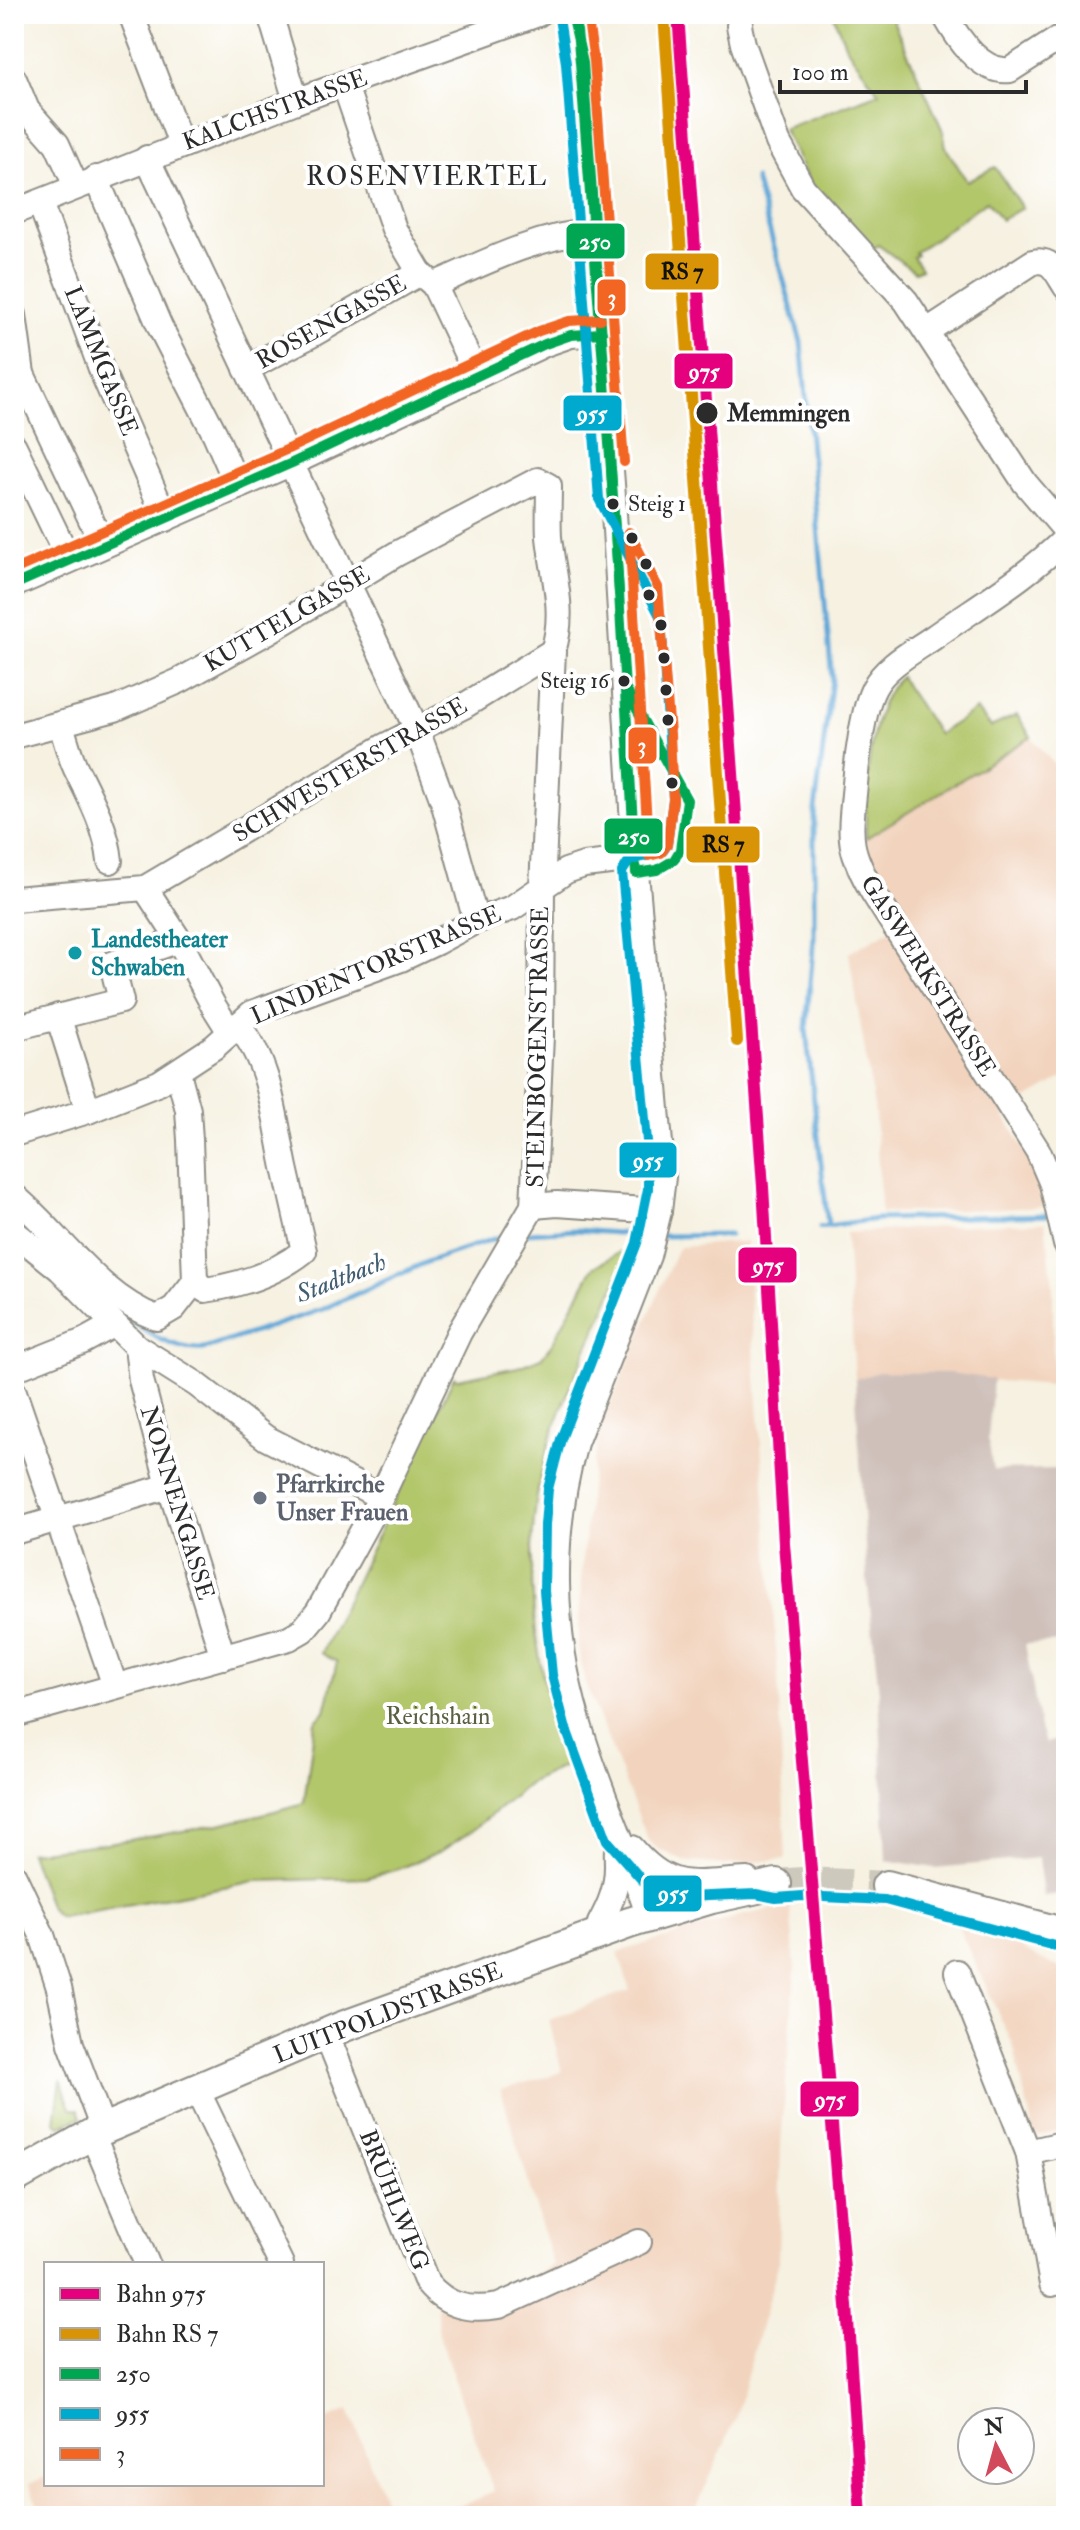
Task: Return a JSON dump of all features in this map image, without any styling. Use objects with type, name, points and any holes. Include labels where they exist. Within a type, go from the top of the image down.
[{"type":"main road","name":"LUITPOLDSTRASSE","points":[[14,2178],[98,2132],[326,2033],[649,1917],[712,1898],[776,1884]]},
{"type":"main road","points":[[887,1886],[1066,1934]]},
{"type":"main road","points":[[576,1944],[600,1923]]},
{"type":"street","points":[[131,14],[181,144]]},
{"type":"street","points":[[270,14],[296,101]]},
{"type":"street","name":"KALCHSTRASSE","points":[[14,212],[91,184],[181,144],[538,14]]},
{"type":"street","points":[[572,14],[580,62],[602,333],[636,859],[662,1151],[662,1190],[655,1228],[575,1443],[562,1491],[558,1590],[566,1672],[578,1721],[649,1917]]},
{"type":"street","points":[[742,14],[739,26],[743,44],[778,142],[798,180],[812,200],[906,301],[1025,483],[1066,531]]},
{"type":"street","points":[[944,14],[984,64],[999,72],[1010,70],[1066,34]]},
{"type":"street","points":[[14,79],[27,110],[91,184],[215,434],[238,487]]},
{"type":"street","points":[[344,83],[394,229],[427,279],[477,376]]},
{"type":"street","points":[[147,158],[246,369],[260,414],[292,463],[417,730],[443,801],[476,921]]},
{"type":"street","name":"LAMMGASSE","points":[[40,203],[103,374],[166,519]]},
{"type":"street","name":"ROSENGASSE","points":[[246,369],[427,279],[526,245],[593,231]]},
{"type":"street","points":[[927,331],[1033,262],[1043,259],[1050,263],[1066,287]]},
{"type":"street","points":[[14,315],[18,376],[103,545]]},
{"type":"street","points":[[14,585],[292,463],[545,344],[571,335],[602,333]]},
{"type":"street","points":[[14,446],[69,560]]},
{"type":"street","name":"KUTTELGASSE","points":[[14,736],[115,709],[179,681],[350,584],[398,553],[532,483],[541,480],[549,486]]},
{"type":"street","name":"STEINBOGENSTRASSE","points":[[14,1715],[289,1638],[310,1623],[381,1497],[452,1346],[528,1213],[541,1036],[542,888],[553,651],[560,623],[556,571],[549,536],[549,486]]},
{"type":"street","name":"GASWERKSTRASSE","points":[[1062,1224],[1038,1151],[868,885],[850,841],[866,709],[875,684],[886,672],[1042,561],[1066,538]]},
{"type":"street","name":"SCHWESTERSTRASSE","points":[[145,888],[383,747],[464,706],[553,651]]},
{"type":"street","points":[[61,725],[74,765],[106,839],[112,877]]},
{"type":"street","name":"LINDENTORSTRASSE","points":[[25,1131],[140,1092],[178,1072],[261,1009],[401,959],[476,921],[512,908],[553,878],[575,868],[636,859]]},
{"type":"street","points":[[14,899],[112,877],[145,888],[179,940],[213,1005],[249,1041],[261,1068],[276,1124],[304,1251],[279,1268],[226,1287],[205,1290],[195,1281]]},
{"type":"street","points":[[14,1028],[121,1001],[112,964],[179,940]]},
{"type":"street","points":[[58,1016],[88,1111]]},
{"type":"street","points":[[14,1369],[84,1341],[134,1330],[174,1308],[195,1281],[189,1125],[178,1072]]},
{"type":"street","points":[[14,1196],[115,1293],[134,1330]]},
{"type":"street","name":"STEINBOGENSTRASSE","points":[[528,1213],[557,1204],[655,1228]]},
{"type":"street","points":[[14,1232],[196,1384],[266,1438],[381,1497]]},
{"type":"street","name":"NONNENGASSE","points":[[134,1330],[143,1389],[169,1486],[223,1657]]},
{"type":"street","points":[[14,1392],[115,1686]]},
{"type":"street","points":[[14,1532],[169,1486]]},
{"type":"street","points":[[620,1834],[650,1869],[669,1878],[689,1883],[757,1880],[776,1884]]},
{"type":"street","points":[[600,1923],[615,1890],[616,1850],[620,1834]]},
{"type":"street","points":[[14,1876],[23,1919],[42,1935],[98,2132],[146,2262]]},
{"type":"street","points":[[957,1972],[1028,2152],[1052,2284]]},
{"type":"street","name":"BRÜHLWEG","points":[[326,2033],[427,2283],[437,2295],[454,2306],[478,2309],[499,2306],[639,2242]]},
{"type":"street","points":[[196,2088],[280,2262]]},
{"type":"street","points":[[1028,2152],[1066,2143]]},
{"type":"shaded area","points":[[1031,737],[1066,778],[1066,1076],[1003,1113],[1028,1157],[1044,1207],[881,1213],[875,1113],[849,953],[909,919],[871,862],[866,838]]},
{"type":"shaded area","points":[[1045,1223],[1053,1285],[1053,1385],[951,1373],[878,1372],[855,1379],[846,1233]]},
{"type":"shaded area","points":[[746,1241],[778,1676],[786,1859],[725,1865],[684,1861],[658,1849],[648,1840],[585,1682],[578,1646],[582,1561],[591,1479],[601,1425],[677,1250],[681,1247]]},
{"type":"shaded area","points":[[878,1372],[951,1373],[993,1379],[988,1438],[993,1470],[1066,1469],[1066,1642],[1025,1644],[1045,1743],[1066,1738],[1066,1894],[1043,1896],[1038,1858],[935,1868],[886,1860],[879,1692],[867,1578],[855,1379]]},
{"type":"shaded area","points":[[790,1905],[795,1968],[781,2143],[778,2265],[735,2419],[693,2516],[436,2516],[494,2492],[438,2332],[437,2307],[493,2298],[553,2265],[501,2090],[562,2072],[549,2020],[630,1990],[618,1952],[740,1916]]},
{"type":"shaded area","points":[[958,1926],[1012,1942],[1066,1971],[1066,2129],[1039,2136],[1033,2130],[1013,2045]]},
{"type":"shaded area","points":[[349,2410],[391,2516],[44,2516],[29,2484],[44,2478],[44,2486],[324,2486],[324,2420]]},
{"type":"green space","points":[[833,14],[890,14],[943,131],[946,148],[967,181],[995,167],[1022,208],[1001,220],[987,201],[915,252],[917,255],[913,257],[921,269],[915,272],[878,245],[865,256],[825,214],[783,129],[879,93],[846,47]]},
{"type":"green space","points":[[900,677],[938,734],[976,710],[991,727],[1017,715],[1031,737],[866,838],[866,799],[874,730],[889,691]]},
{"type":"green space","name":"Reichshain","points":[[630,1246],[547,1451],[533,1527],[532,1568],[538,1650],[556,1728],[569,1764],[532,1781],[473,1830],[441,1851],[398,1869],[366,1878],[256,1881],[61,1917],[56,1915],[50,1908],[30,1852],[168,1834],[304,1803],[315,1721],[325,1711],[337,1662],[321,1653],[454,1377],[457,1379],[518,1367],[541,1358],[552,1344],[593,1268]]},
{"type":"green space","points":[[61,2080],[71,2109],[79,2109],[82,2117],[60,2126],[55,2122]]},
{"type":"green space","points":[[65,2134],[14,2159],[14,2147]]},
{"type":"waterway","points":[[755,179],[801,342],[832,679],[814,817],[814,937],[806,1029],[828,1226]]},
{"type":"waterway","name":"Stadtbach","points":[[14,1212],[30,1227]]},
{"type":"waterway","name":"Stadtbach","points":[[820,1227],[877,1219],[1053,1215]]},
{"type":"waterway","name":"Stadtbach","points":[[527,1233],[576,1230],[644,1235]]},
{"type":"waterway","name":"Stadtbach","points":[[122,1313],[160,1339],[182,1347],[204,1349],[323,1309],[429,1261],[505,1235]]},
{"type":"waterway","name":"Stadtbach","points":[[662,1236],[729,1235]]},
{"type":"tunnel","points":[[776,1884],[803,1882],[887,1886]]},
{"type":"rail line","name":"975","points":[[678,14],[763,1187],[784,1543],[847,2306],[861,2516]]},
{"type":"transit line","name":"250","points":[[572,14],[583,63],[611,469],[580,62],[572,14]]},
{"type":"transit line","name":"3","points":[[587,14],[594,61],[624,462]]},
{"type":"transit line","points":[[664,15],[737,1041]]},
{"type":"transit line","name":"955","points":[[559,18],[566,63],[599,499],[661,618],[673,799],[667,845],[663,851],[629,861],[622,872],[648,1152],[648,1189],[637,1243],[561,1439],[548,1489],[544,1591],[552,1675],[565,1726],[607,1840],[642,1880],[664,1891],[686,1897],[756,1894],[776,1898],[803,1896],[885,1900],[1062,1948]]},
{"type":"transit line","name":"3","points":[[14,570],[286,450],[539,331],[569,321],[601,319]]},
{"type":"transit line","name":"250","points":[[14,585],[292,463],[545,344],[571,335],[602,333]]},
{"type":"transit line","name":"250","points":[[611,469],[619,593]]},
{"type":"transit line","name":"250","points":[[611,469],[619,593]]},
{"type":"transit line","name":"3","points":[[629,532],[658,587],[670,734],[673,799],[667,845],[661,853],[649,856],[629,532]]},
{"type":"transit line","name":"250","points":[[619,593],[625,688],[687,800],[680,850],[674,860],[657,870],[636,873],[619,593]]},
{"type":"place","name":"Memmingen","points":[[707,413]]},
{"type":"place","name":"Steig 1","points":[[613,504]]},
{"type":"place","name":"Steig 16","points":[[624,681]]},
{"type":"place","name":"Landestheater Schwaben","points":[[75,953]]},
{"type":"place","name":"Pfarrkirche Unser Frauen","points":[[260,1498]]},
{"type":"district","name":"ROSENVIERTEL","points":[[427,177]]}]
